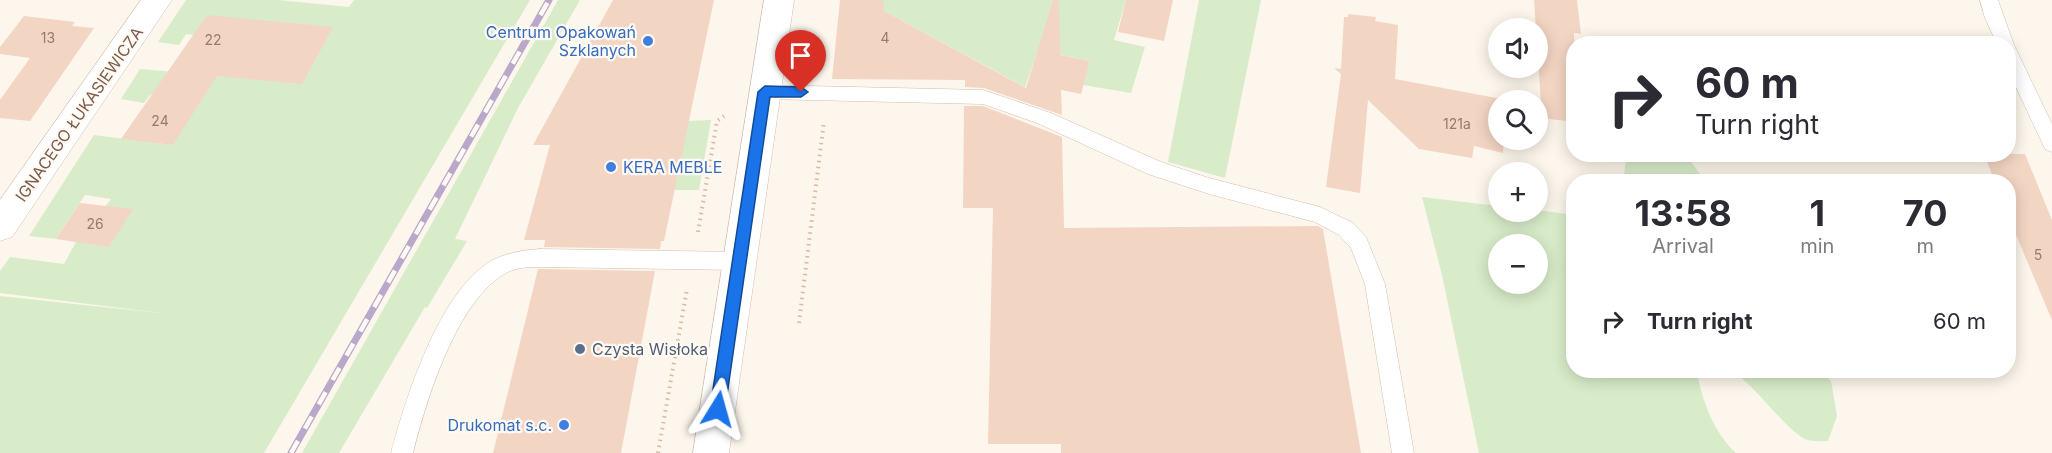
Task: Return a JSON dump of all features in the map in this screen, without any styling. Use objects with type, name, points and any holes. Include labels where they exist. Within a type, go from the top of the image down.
[{"type":"street","name":"IGNACEGO ŁUKASIEWICZA","points":[[0,227],[157,0]]},
{"type":"street","points":[[711,453],[779,0]]},
{"type":"lane","points":[[1989,0],[2002,36]]},
{"type":"lane","points":[[2016,67],[2052,144]]},
{"type":"lane","points":[[765,92],[983,97],[1044,118],[1155,168],[1246,197],[1320,215],[1346,229],[1359,243],[1375,284],[1403,453]]},
{"type":"lane","points":[[402,453],[417,397],[432,361],[476,286],[495,269],[518,259],[540,258],[740,261]]},
{"type":"path","points":[[798,323],[824,117],[823,110],[801,92]]},
{"type":"green space","points":[[186,0],[278,0],[349,7],[354,0],[530,0],[264,453],[0,453],[0,296],[169,314],[0,293],[0,271],[10,257],[64,264],[76,242],[111,199],[85,195],[56,239],[29,236],[94,135],[172,145],[200,102],[150,95],[144,103],[121,99],[140,69],[302,83],[194,35],[186,34],[179,45],[158,42]]},
{"type":"green space","points":[[558,0],[580,0],[518,108],[455,239],[467,241],[427,308],[425,307],[339,453],[302,453]]},
{"type":"green space","points":[[877,0],[1126,0],[1114,40],[1145,47],[1131,93],[1083,85],[1090,61],[1038,50],[1025,87],[884,11]]},
{"type":"green space","points":[[1199,0],[1261,0],[1225,178],[1168,162]]},
{"type":"green space","points":[[711,120],[699,190],[674,190],[688,121]]},
{"type":"green space","points":[[1626,162],[1691,162],[1700,174],[1624,174]]},
{"type":"green space","points":[[1422,197],[1488,205],[1488,222],[1548,222],[1548,211],[1566,214],[1566,378],[1698,378],[1716,428],[1736,453],[1479,453],[1442,275]]},
{"type":"green space","points":[[1741,378],[1827,378],[1831,381],[1837,416],[1828,441],[1807,440],[1796,433]]},
{"type":"building","points":[[613,0],[714,0],[664,241],[661,241],[660,249],[544,247],[545,240],[524,240],[550,145],[533,145]]},
{"type":"building","points":[[840,0],[883,0],[884,11],[1026,88],[1053,0],[1059,1],[1060,55],[1090,61],[1081,94],[1061,90],[1062,115],[984,88],[965,87],[965,80],[832,79]]},
{"type":"building","points":[[1126,0],[1173,0],[1164,41],[1118,32]]},
{"type":"building","points":[[1534,0],[1577,0],[1581,34],[1574,33],[1574,36],[1566,36],[1566,121],[1548,119],[1548,90],[1540,90],[1539,78],[1548,78],[1548,18],[1535,18]]},
{"type":"building","points":[[1348,14],[1376,17],[1375,21],[1398,25],[1395,79],[1488,96],[1488,149],[1474,146],[1472,158],[1419,149],[1368,100],[1360,193],[1326,187],[1341,74],[1334,68],[1341,69],[1344,17],[1348,17]]},
{"type":"building","points":[[207,15],[333,27],[302,84],[217,76],[173,145],[121,139]]},
{"type":"building","points":[[24,16],[75,22],[72,26],[94,28],[30,121],[0,118],[0,100],[30,58],[0,54],[0,47]]},
{"type":"building","points":[[964,106],[983,106],[1062,137],[1064,228],[1318,226],[1323,229],[1361,453],[1061,453],[1061,444],[988,444],[993,208],[963,208]]},
{"type":"building","points":[[2016,154],[2025,154],[2052,220],[2052,320],[2016,235],[2016,174],[1992,174],[1987,162],[2016,162]]},
{"type":"building","points":[[80,203],[133,209],[109,247],[56,239]]},
{"type":"building","points":[[538,269],[655,271],[621,453],[493,453]]},
{"type":"railway","points":[[291,453],[549,0]]},
{"type":"place","name":"Centrum Opakowań Szklanych","points":[[648,41]]},
{"type":"place","name":"KERA MEBLE","points":[[611,167]]},
{"type":"place","name":"Czysta Wisłoka","points":[[580,349]]},
{"type":"place","name":"Drukomat s.c.","points":[[564,425]]},
{"type":"route","points":[[718,409],[765,92],[801,92]]}]
